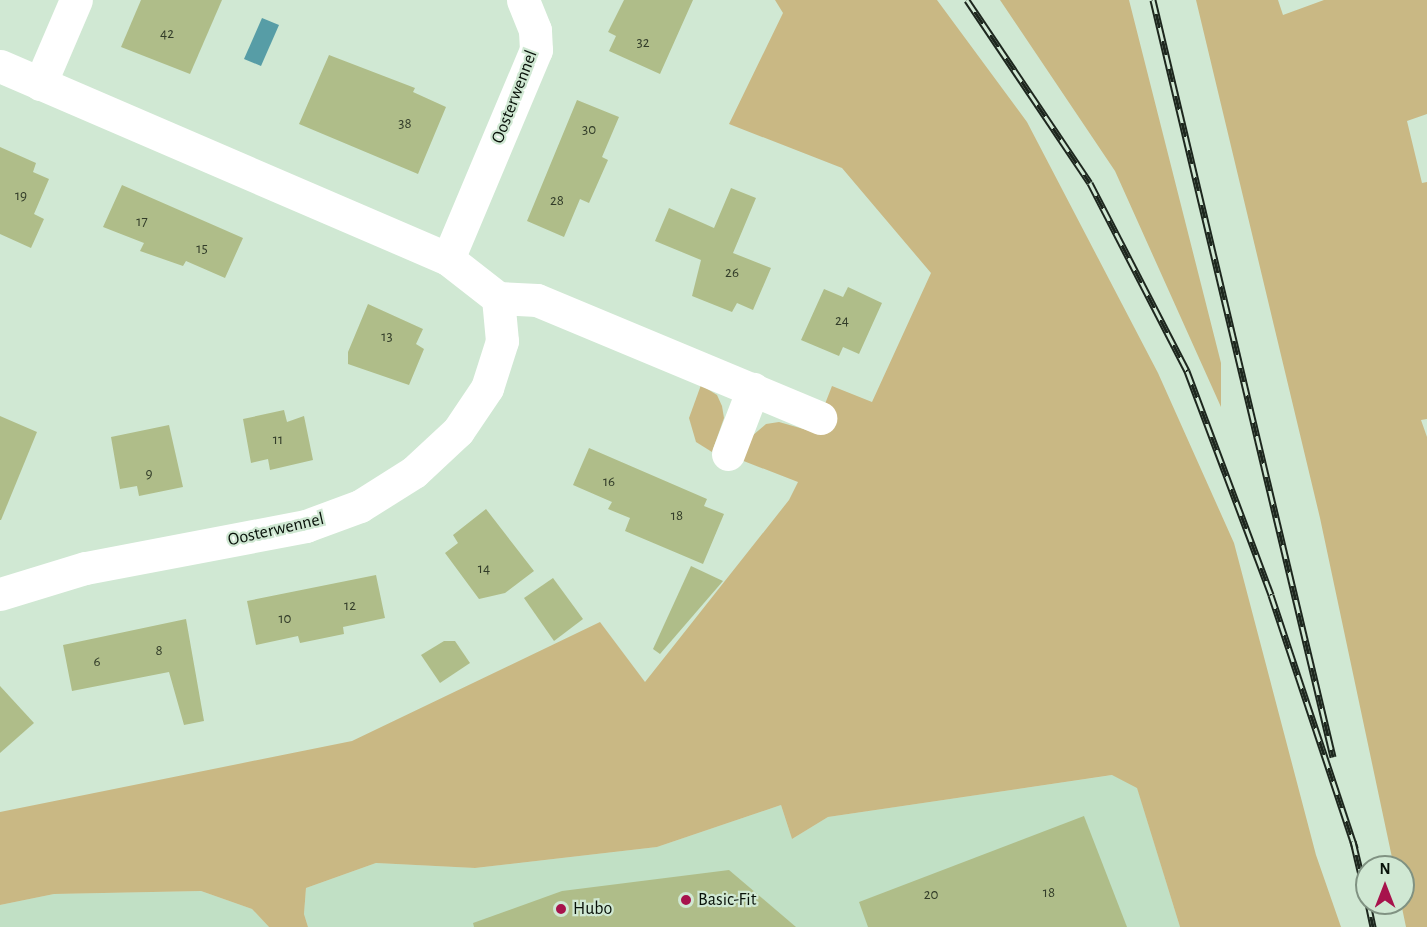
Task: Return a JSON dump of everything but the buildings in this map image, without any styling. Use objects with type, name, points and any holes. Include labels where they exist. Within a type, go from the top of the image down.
[{"type":"street","points":[[40,84],[76,0]]},
{"type":"street","name":"Oosterwennel","points":[[448,259],[536,50],[535,30],[523,0]]},
{"type":"street","points":[[0,66],[448,259],[498,298],[537,300],[820,418]]},
{"type":"street","name":"Oosterwennel","points":[[0,594],[85,568],[306,526],[360,506],[414,472],[458,431],[482,397],[502,342],[498,298]]},
{"type":"street","points":[[728,454],[753,389]]},
{"type":"shaded area","points":[[775,0],[937,0],[1027,122],[1158,373],[1234,543],[1316,855],[1341,927],[1180,927],[1137,788],[1112,775],[828,817],[792,839],[781,805],[657,847],[475,868],[376,863],[306,888],[304,914],[308,927],[269,927],[252,909],[201,891],[54,894],[0,905],[0,812],[352,741],[600,622],[645,682],[789,500],[798,482],[741,460],[752,436],[766,424],[779,422],[814,432],[832,386],[872,402],[931,273],[842,168],[729,124],[783,13]]},
{"type":"shaded area","points":[[1000,0],[1129,0],[1221,363],[1221,407],[1115,171]]},
{"type":"shaded area","points":[[1196,0],[1278,0],[1283,15],[1324,0],[1427,0],[1427,114],[1407,121],[1422,183],[1427,182],[1427,419],[1421,420],[1427,437],[1427,927],[1406,927],[1404,915],[1415,915],[1415,855],[1391,855],[1320,518]]},
{"type":"shaded area","points":[[701,385],[717,395],[724,418],[712,452],[696,442],[689,418]]},
{"type":"shaded area","points":[[1113,775],[1137,787],[1180,927],[308,927],[304,914],[306,888],[376,863],[475,868],[657,847],[781,805],[792,839],[828,817]]},
{"type":"shaded area","points":[[201,891],[252,909],[269,927],[0,927],[0,905],[54,894]]},
{"type":"water","points":[[262,18],[279,25],[261,66],[244,59]]},
{"type":"railway","points":[[967,0],[1090,183],[1187,371],[1271,595],[1355,848]]},
{"type":"railway","points":[[1153,0],[1333,757]]},
{"type":"railway","points":[[1353,841],[1356,855]]},
{"type":"railway","points":[[1370,915],[1373,927]]},
{"type":"place","name":"Basic-Fit","points":[[686,900]]},
{"type":"place","name":"Hubo","points":[[561,909]]}]
